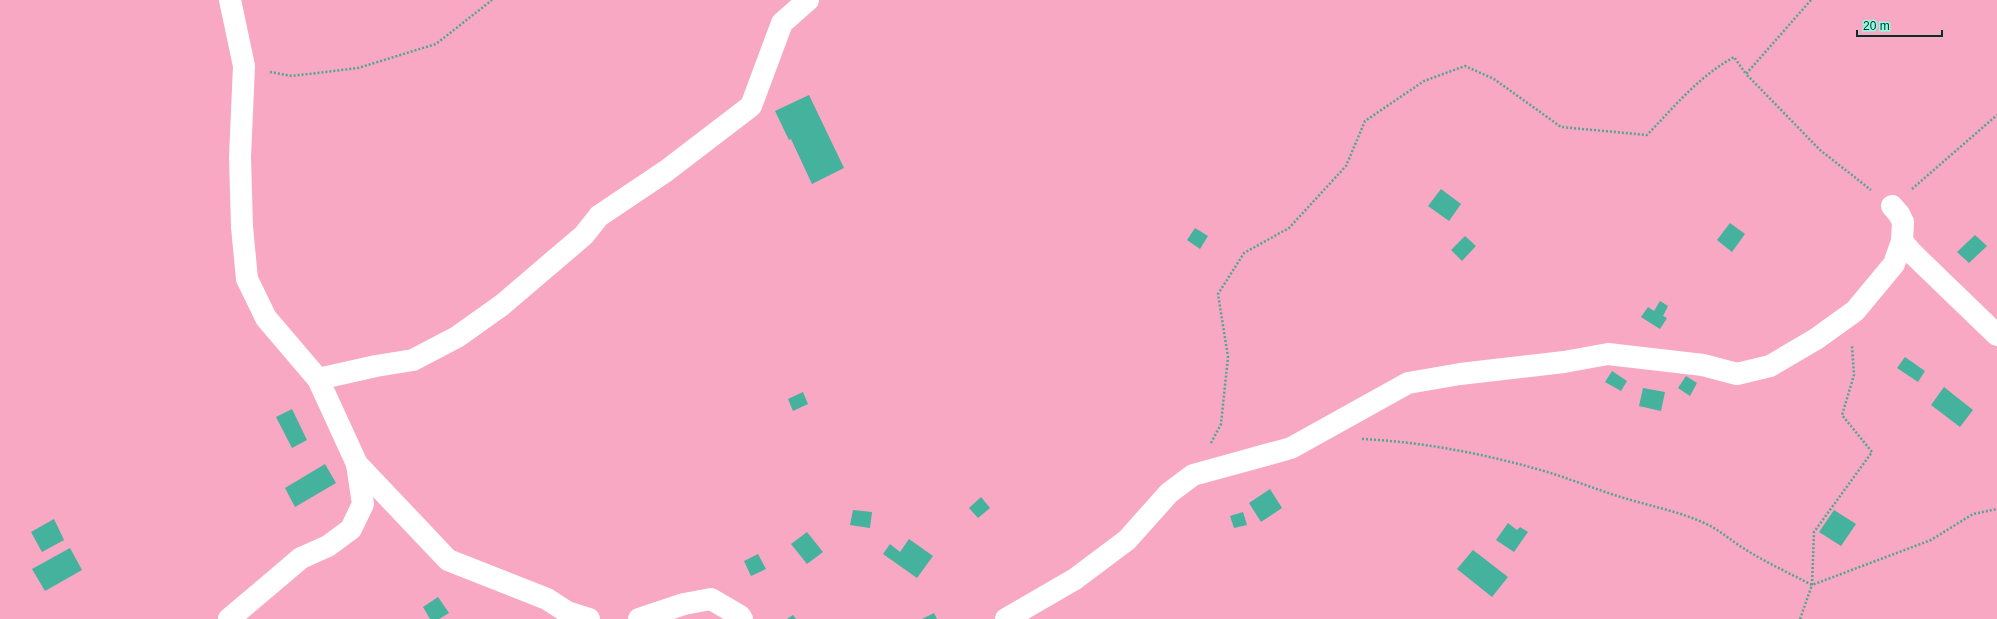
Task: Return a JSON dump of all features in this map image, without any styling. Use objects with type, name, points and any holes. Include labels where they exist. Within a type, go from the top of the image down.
[{"type":"street","points":[[229,619],[301,558],[328,546],[351,529],[363,504],[357,464],[318,379],[266,318],[247,279],[242,227],[240,157],[244,66],[230,0]]},
{"type":"street","points":[[318,379],[376,366],[413,360],[457,337],[502,305],[584,235],[599,216],[666,171],[750,106],[782,23],[808,0]]},
{"type":"street","points":[[1006,619],[1075,579],[1127,540],[1169,493],[1193,474],[1291,448],[1408,384],[1460,374],[1564,362],[1608,354],[1703,365],[1737,374],[1770,366],[1816,339],[1855,310],[1894,264],[1902,241],[1903,222],[1899,214],[1892,206]]},
{"type":"street","points":[[1902,241],[1912,253],[1997,335]]},
{"type":"street","points":[[357,464],[448,560],[546,599],[567,612],[589,619]]},
{"type":"street","points":[[639,619],[684,604],[710,600],[740,616],[742,619]]},
{"type":"path","points":[[244,66],[292,76],[358,68],[436,44],[492,0]]},
{"type":"path","points":[[1746,74],[1812,0]]},
{"type":"path","points":[[1193,474],[1221,424],[1228,357],[1218,294],[1244,253],[1289,228],[1346,166],[1365,121],[1424,81],[1465,66],[1494,79],[1561,127],[1647,135],[1701,78],[1717,66],[1734,57],[1746,74],[1820,150],[1892,206],[1997,115]]},
{"type":"path","points":[[1800,619],[1812,585],[1814,532],[1872,452],[1842,415],[1854,375],[1852,346],[1856,339]]},
{"type":"path","points":[[1355,438],[1418,444],[1485,456],[1544,471],[1626,499],[1660,508],[1702,522],[1743,548],[1812,585],[1931,540],[1973,514],[1997,509]]},
{"type":"shaded area","points":[[0,0],[1997,0],[1997,619],[0,619]]},
{"type":"building","points":[[809,95],[844,168],[812,184],[791,139],[789,140],[775,111]]},
{"type":"building","points":[[1441,189],[1461,204],[1449,221],[1428,206]]},
{"type":"building","points":[[1730,223],[1745,234],[1732,252],[1717,240]]},
{"type":"building","points":[[1195,228],[1208,236],[1200,249],[1187,240]]},
{"type":"building","points":[[1975,235],[1987,246],[1969,263],[1957,252]]},
{"type":"building","points":[[1465,236],[1476,246],[1462,261],[1451,250]]},
{"type":"building","points":[[1660,301],[1668,306],[1663,316],[1667,318],[1660,329],[1641,317],[1648,307],[1654,311]]},
{"type":"building","points":[[1905,357],[1925,371],[1918,382],[1897,368]]},
{"type":"building","points":[[1612,371],[1627,381],[1621,391],[1605,382]]},
{"type":"building","points":[[1686,376],[1697,383],[1690,396],[1678,388]]},
{"type":"building","points":[[1944,387],[1973,410],[1960,427],[1931,405]]},
{"type":"building","points":[[1643,388],[1665,392],[1661,411],[1639,406]]},
{"type":"building","points":[[803,392],[808,404],[793,411],[788,399]]},
{"type":"building","points":[[292,409],[307,440],[292,448],[276,417]]},
{"type":"building","points":[[325,464],[336,483],[295,507],[285,488]]},
{"type":"building","points":[[1270,489],[1282,508],[1261,522],[1249,503]]},
{"type":"building","points":[[981,497],[990,508],[978,518],[969,508]]},
{"type":"building","points":[[853,510],[872,512],[870,528],[850,525]]},
{"type":"building","points":[[1834,510],[1856,524],[1841,546],[1819,532]]},
{"type":"building","points":[[1243,512],[1247,525],[1234,528],[1230,516]]},
{"type":"building","points":[[54,519],[64,540],[42,552],[31,532]]},
{"type":"building","points":[[1508,523],[1517,530],[1520,527],[1528,532],[1514,552],[1496,540]]},
{"type":"building","points":[[807,532],[823,552],[807,564],[791,544]]},
{"type":"building","points":[[909,539],[933,556],[917,578],[883,554],[890,544],[900,552]]},
{"type":"building","points":[[70,548],[82,570],[45,591],[32,569]]},
{"type":"building","points":[[1473,550],[1508,577],[1492,597],[1457,569]]},
{"type":"building","points":[[758,554],[766,569],[751,576],[744,561]]},
{"type":"building","points":[[438,597],[449,613],[439,619],[430,619],[423,607]]},
{"type":"building","points":[[934,613],[937,619],[922,619]]},
{"type":"building","points":[[793,615],[796,619],[787,619]]}]
